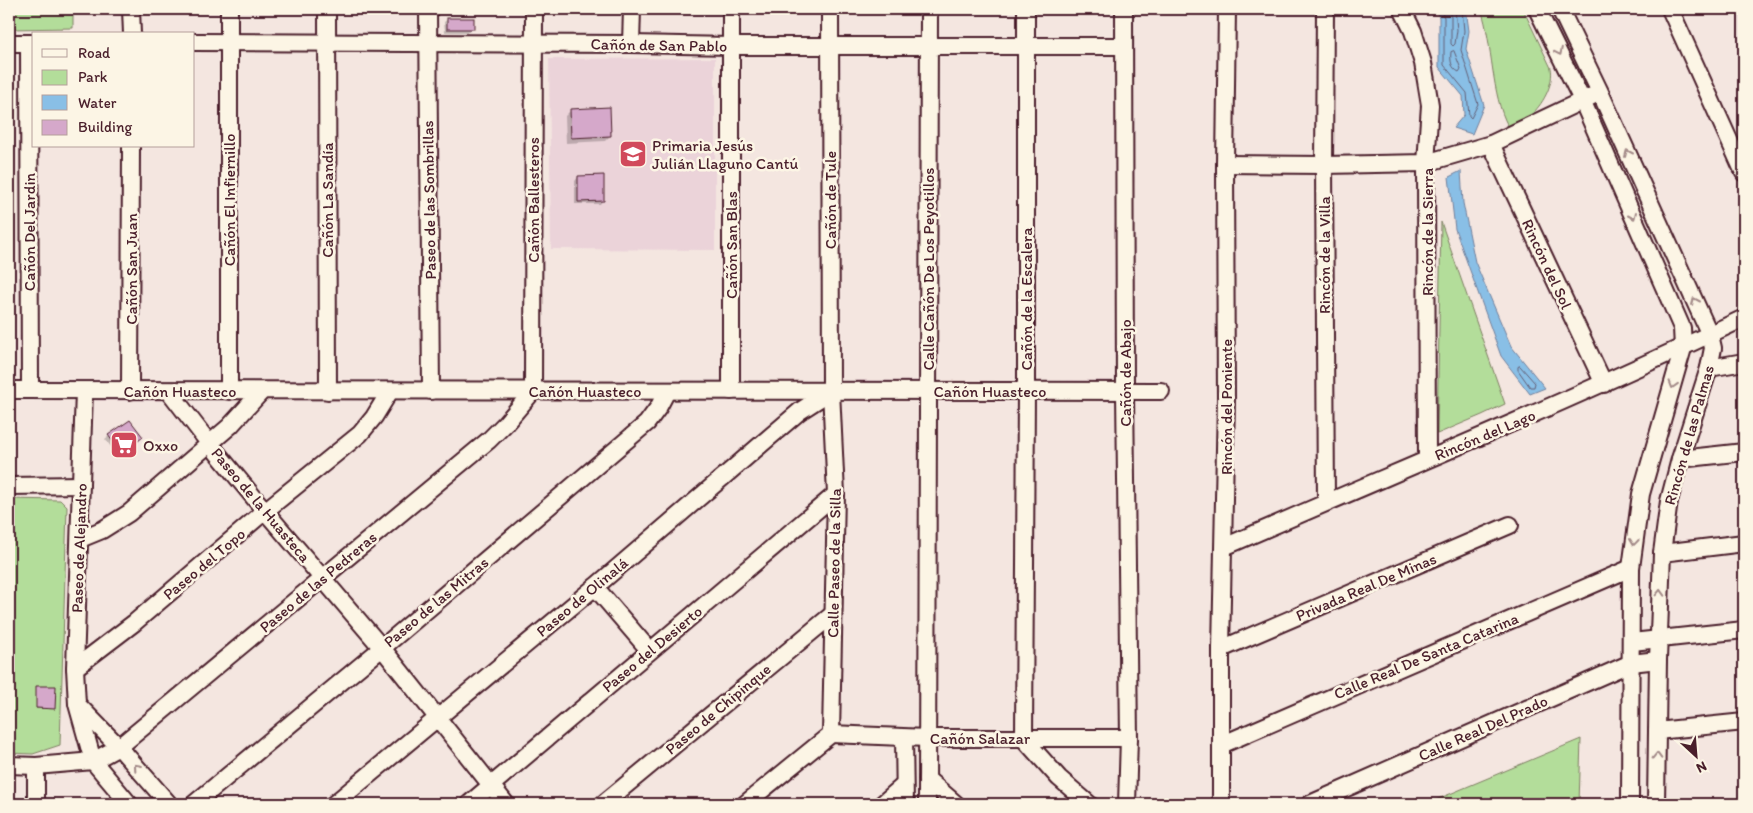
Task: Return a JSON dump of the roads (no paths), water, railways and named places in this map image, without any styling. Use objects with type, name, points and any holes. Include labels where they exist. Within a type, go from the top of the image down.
[{"type":"street","points":[[132,9],[132,32]]},
{"type":"street","name":"Cañón El Infiernillo","points":[[229,9],[229,391]]},
{"type":"street","name":"Cañón La Sandía","points":[[327,9],[328,391]]},
{"type":"street","name":"Paseo de las Sombrillas","points":[[428,9],[430,391]]},
{"type":"street","name":"Cañón Ballesteros","points":[[533,391],[534,9]]},
{"type":"street","points":[[631,44],[632,9]]},
{"type":"street","name":"Cañón San Blas","points":[[731,9],[731,391]]},
{"type":"street","name":"Cañón de Tule","points":[[830,9],[831,391]]},
{"type":"street","name":"Calle Cañón De Los Peyotillos","points":[[927,804],[929,9]]},
{"type":"street","name":"Cañón de la Escalera","points":[[1024,739],[1026,9]]},
{"type":"street","name":"Cañón de Abajo","points":[[1124,9],[1125,392],[1129,738],[1127,804]]},
{"type":"street","name":"Rincón del Poniente","points":[[1220,804],[1226,399],[1225,164],[1227,9]]},
{"type":"street","name":"Rincón de la Villa","points":[[1325,9],[1326,502]]},
{"type":"street","name":"Rincón de la Sierra","points":[[1402,9],[1413,30],[1423,63],[1430,105],[1426,163],[1428,459]]},
{"type":"street","name":"Rincón de las Palmas","points":[[1537,9],[1582,100],[1682,328],[1683,348],[1640,494],[1631,568],[1630,804]]},
{"type":"street","name":"Rincón de las Palmas","points":[[1560,9],[1600,92],[1710,335],[1712,348],[1709,368],[1680,459],[1669,501],[1662,553],[1658,640],[1656,804]]},
{"type":"street","points":[[1670,9],[1744,173]]},
{"type":"street","name":"Cañón de San Pablo","points":[[195,42],[731,46],[1124,46]]},
{"type":"street","points":[[9,43],[31,43]]},
{"type":"street","name":"Cañón Del Jardin","points":[[30,390],[31,43]]},
{"type":"street","points":[[1225,164],[1426,163],[1491,144],[1600,92]]},
{"type":"street","name":"Rincón del Sol","points":[[1491,144],[1604,384]]},
{"type":"street","name":"Cañón San Juan","points":[[130,391],[131,148]]},
{"type":"street","name":"Rincón del Lago","points":[[1224,547],[1604,384],[1744,318]]},
{"type":"street","points":[[1709,368],[1744,362]]},
{"type":"street","name":"Cañón Huasteco","points":[[9,390],[261,392],[1161,391]]},
{"type":"street","name":"Paseo de la Huasteca","points":[[169,390],[265,511],[382,648],[506,804]]},
{"type":"street","name":"Paseo de Alejandro","points":[[84,391],[75,668],[77,704],[93,761],[129,804]]},
{"type":"street","name":"Paseo del Topo","points":[[75,668],[134,623],[265,511],[360,434],[374,417],[390,391]]},
{"type":"street","name":"Paseo de las Pedreras","points":[[93,761],[119,747],[489,440],[533,391]]},
{"type":"street","name":"Paseo de las Mitras","points":[[194,804],[382,648],[647,423],[658,408],[666,391]]},
{"type":"street","name":"Calle Paseo de la Silla","points":[[831,391],[836,494],[831,734]]},
{"type":"street","name":"Paseo de Olinalá","points":[[334,804],[595,587],[800,411],[831,391]]},
{"type":"street","points":[[80,539],[108,527],[129,513],[230,426],[261,392]]},
{"type":"street","points":[[1680,459],[1744,452]]},
{"type":"street","points":[[9,486],[82,485]]},
{"type":"street","name":"Paseo del Desierto","points":[[469,804],[836,494]]},
{"type":"street","name":"Privada Real De Minas","points":[[1222,649],[1510,525]]},
{"type":"street","points":[[1662,553],[1744,543]]},
{"type":"street","name":"Calle Real De Santa Catarina","points":[[1221,745],[1631,568]]},
{"type":"street","points":[[595,587],[649,650]]},
{"type":"street","name":"Paseo de Chipinque","points":[[603,804],[833,614]]},
{"type":"street","points":[[1632,642],[1744,630]]},
{"type":"street","name":"Calle Real Del Prado","points":[[1310,804],[1631,663],[1658,660]]},
{"type":"street","points":[[77,704],[119,747],[168,804]]},
{"type":"street","points":[[1657,731],[1744,722]]},
{"type":"street","points":[[745,804],[831,734]]},
{"type":"street","name":"Cañón Salazar","points":[[831,734],[904,738],[1129,738]]},
{"type":"street","points":[[904,738],[905,804]]},
{"type":"street","points":[[1024,739],[1059,778],[1088,804]]},
{"type":"street","points":[[9,765],[36,766],[93,761]]},
{"type":"street","points":[[36,766],[36,804]]},
{"type":"street","points":[[928,779],[956,804]]},
{"type":"street","points":[[882,804],[904,785]]},
{"type":"water","points":[[1435,9],[1466,9],[1469,31],[1466,49],[1484,105],[1472,134],[1453,128],[1464,115],[1463,96],[1439,67],[1439,17]]},
{"type":"water","points":[[1461,171],[1463,203],[1475,262],[1511,346],[1545,388],[1530,394],[1501,356],[1455,229],[1449,177]]},
{"type":"place","name":"Primaria Jesús Julián Llaguno Cantú","points":[[633,154]]},
{"type":"place","name":"Oxxo","points":[[124,445]]}]
